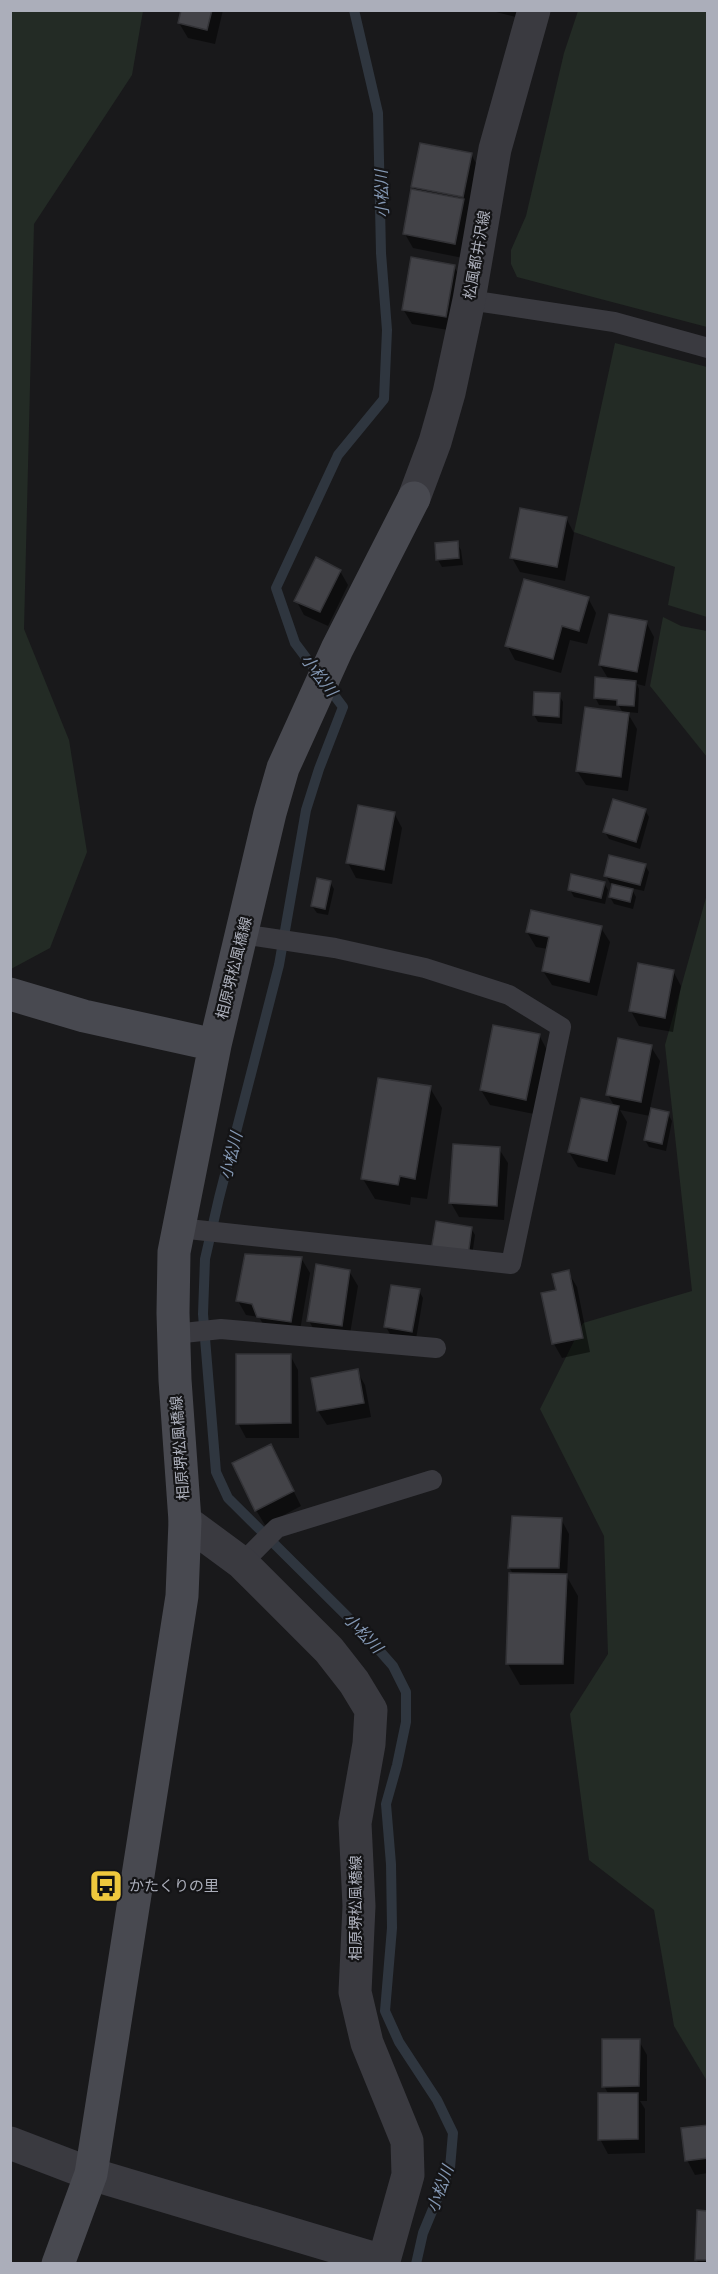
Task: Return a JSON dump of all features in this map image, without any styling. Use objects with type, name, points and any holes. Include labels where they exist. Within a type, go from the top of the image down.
[{"type":"street","name":"松風都井沢線","points":[[414,498],[447,403],[470,300],[495,149],[534,10]]},
{"type":"street","name":"相原堺松風橋線","points":[[383,2262],[408,2175],[407,2141],[367,2043],[355,1992],[359,1906],[355,1822],[369,1744],[371,1710],[354,1682],[329,1650],[249,1555],[185,1521],[185,1333],[174,1252],[192,1229],[215,1045],[256,936],[270,813],[284,768],[337,649],[414,498]]},
{"type":"street","points":[[10,994],[84,1016],[215,1045]]},
{"type":"street","points":[[58,2264],[91,2174],[182,1596],[185,1521]]},
{"type":"street","points":[[10,2143],[91,2174],[383,2262]]},
{"type":"lane","points":[[470,300],[614,322],[708,348]]},
{"type":"lane","points":[[192,1229],[512,1264],[561,1027],[509,994],[425,968],[299,942],[256,936]]},
{"type":"lane","points":[[185,1333],[221,1329],[436,1348]]},
{"type":"lane","points":[[249,1555],[277,1528],[432,1480]]},
{"type":"shaded area","points":[[11,10],[143,11],[132,75],[34,224],[24,629],[69,740],[87,852],[50,948],[11,969]]},
{"type":"shaded area","points":[[578,11],[707,11],[707,327],[517,277],[511,264],[511,250],[526,216],[564,53]]},
{"type":"shaded area","points":[[615,343],[707,367],[707,617],[668,605],[675,567],[574,532]]},
{"type":"shaded area","points":[[663,617],[681,626],[707,631],[707,757],[650,686]]},
{"type":"shaded area","points":[[707,894],[707,2081],[674,2026],[654,1910],[589,1860],[570,1714],[608,1654],[604,1536],[540,1409],[583,1323],[692,1291],[665,1045]]},
{"type":"building","points":[[181,10],[212,10],[207,30],[178,23]]},
{"type":"building","points":[[420,143],[472,153],[463,197],[411,187]]},
{"type":"building","points":[[411,189],[464,199],[455,244],[403,234]]},
{"type":"building","points":[[411,257],[455,265],[446,317],[402,310]]},
{"type":"building","points":[[520,508],[567,517],[557,567],[510,558]]},
{"type":"building","points":[[458,541],[459,558],[436,560],[435,543]]},
{"type":"building","points":[[316,557],[341,570],[320,612],[294,601]]},
{"type":"building","points":[[524,579],[589,597],[579,631],[562,626],[553,659],[505,646]]},
{"type":"building","points":[[609,614],[647,621],[637,672],[599,665]]},
{"type":"building","points":[[595,677],[636,681],[634,706],[617,705],[617,700],[594,698]]},
{"type":"building","points":[[534,692],[560,693],[559,717],[533,715]]},
{"type":"building","points":[[585,707],[629,713],[621,777],[576,771]]},
{"type":"building","points":[[613,799],[646,809],[636,842],[603,832]]},
{"type":"building","points":[[358,805],[395,812],[384,870],[346,863]]},
{"type":"building","points":[[609,855],[646,864],[640,885],[604,876]]},
{"type":"building","points":[[571,874],[605,882],[601,898],[568,890]]},
{"type":"building","points":[[317,878],[331,881],[325,909],[311,906]]},
{"type":"building","points":[[612,884],[633,889],[630,902],[609,897]]},
{"type":"building","points":[[531,910],[602,926],[589,982],[542,971],[549,937],[526,932]]},
{"type":"building","points":[[638,963],[674,970],[665,1018],[629,1011]]},
{"type":"building","points":[[493,1025],[540,1034],[526,1100],[480,1090]]},
{"type":"building","points":[[618,1038],[652,1045],[641,1102],[606,1095]]},
{"type":"building","points":[[378,1078],[431,1086],[415,1179],[400,1176],[398,1185],[361,1179]]},
{"type":"building","points":[[581,1098],[619,1106],[607,1161],[568,1152]]},
{"type":"building","points":[[651,1108],[669,1112],[662,1144],[644,1140]]},
{"type":"building","points":[[453,1144],[500,1147],[497,1206],[449,1203]]},
{"type":"building","points":[[436,1221],[472,1227],[468,1256],[431,1251]]},
{"type":"building","points":[[245,1254],[302,1257],[291,1322],[257,1317],[252,1304],[236,1301]]},
{"type":"building","points":[[316,1264],[350,1270],[342,1326],[307,1321]]},
{"type":"building","points":[[569,1270],[583,1338],[552,1344],[541,1293],[556,1290],[552,1274]]},
{"type":"building","points":[[391,1285],[420,1289],[412,1332],[384,1327]]},
{"type":"building","points":[[236,1354],[291,1354],[291,1423],[236,1424]]},
{"type":"building","points":[[358,1369],[364,1403],[317,1411],[311,1378]]},
{"type":"building","points":[[271,1444],[294,1491],[255,1511],[232,1463]]},
{"type":"building","points":[[512,1516],[562,1518],[559,1568],[508,1568]]},
{"type":"building","points":[[509,1573],[567,1574],[563,1664],[506,1664]]},
{"type":"building","points":[[602,2039],[640,2039],[639,2086],[602,2087]]},
{"type":"building","points":[[598,2093],[638,2093],[638,2139],[598,2140]]},
{"type":"building","points":[[708,2125],[708,2158],[685,2161],[681,2128]]},
{"type":"building","points":[[697,2210],[708,2211],[708,2260],[695,2260]]},
{"type":"waterway","name":"小松川","points":[[354,10],[378,113],[381,253],[387,330],[384,399],[338,455],[276,588],[295,643],[343,707],[306,810],[279,965],[205,1259],[203,1314],[216,1472],[228,1498],[364,1633],[393,1666],[406,1692],[406,1722],[386,1804],[391,1864],[392,1928],[385,2011],[399,2042],[437,2100],[453,2133],[450,2168],[423,2233],[416,2264]]},
{"type":"place","name":"かたくりの里","points":[[106,1886]]}]
